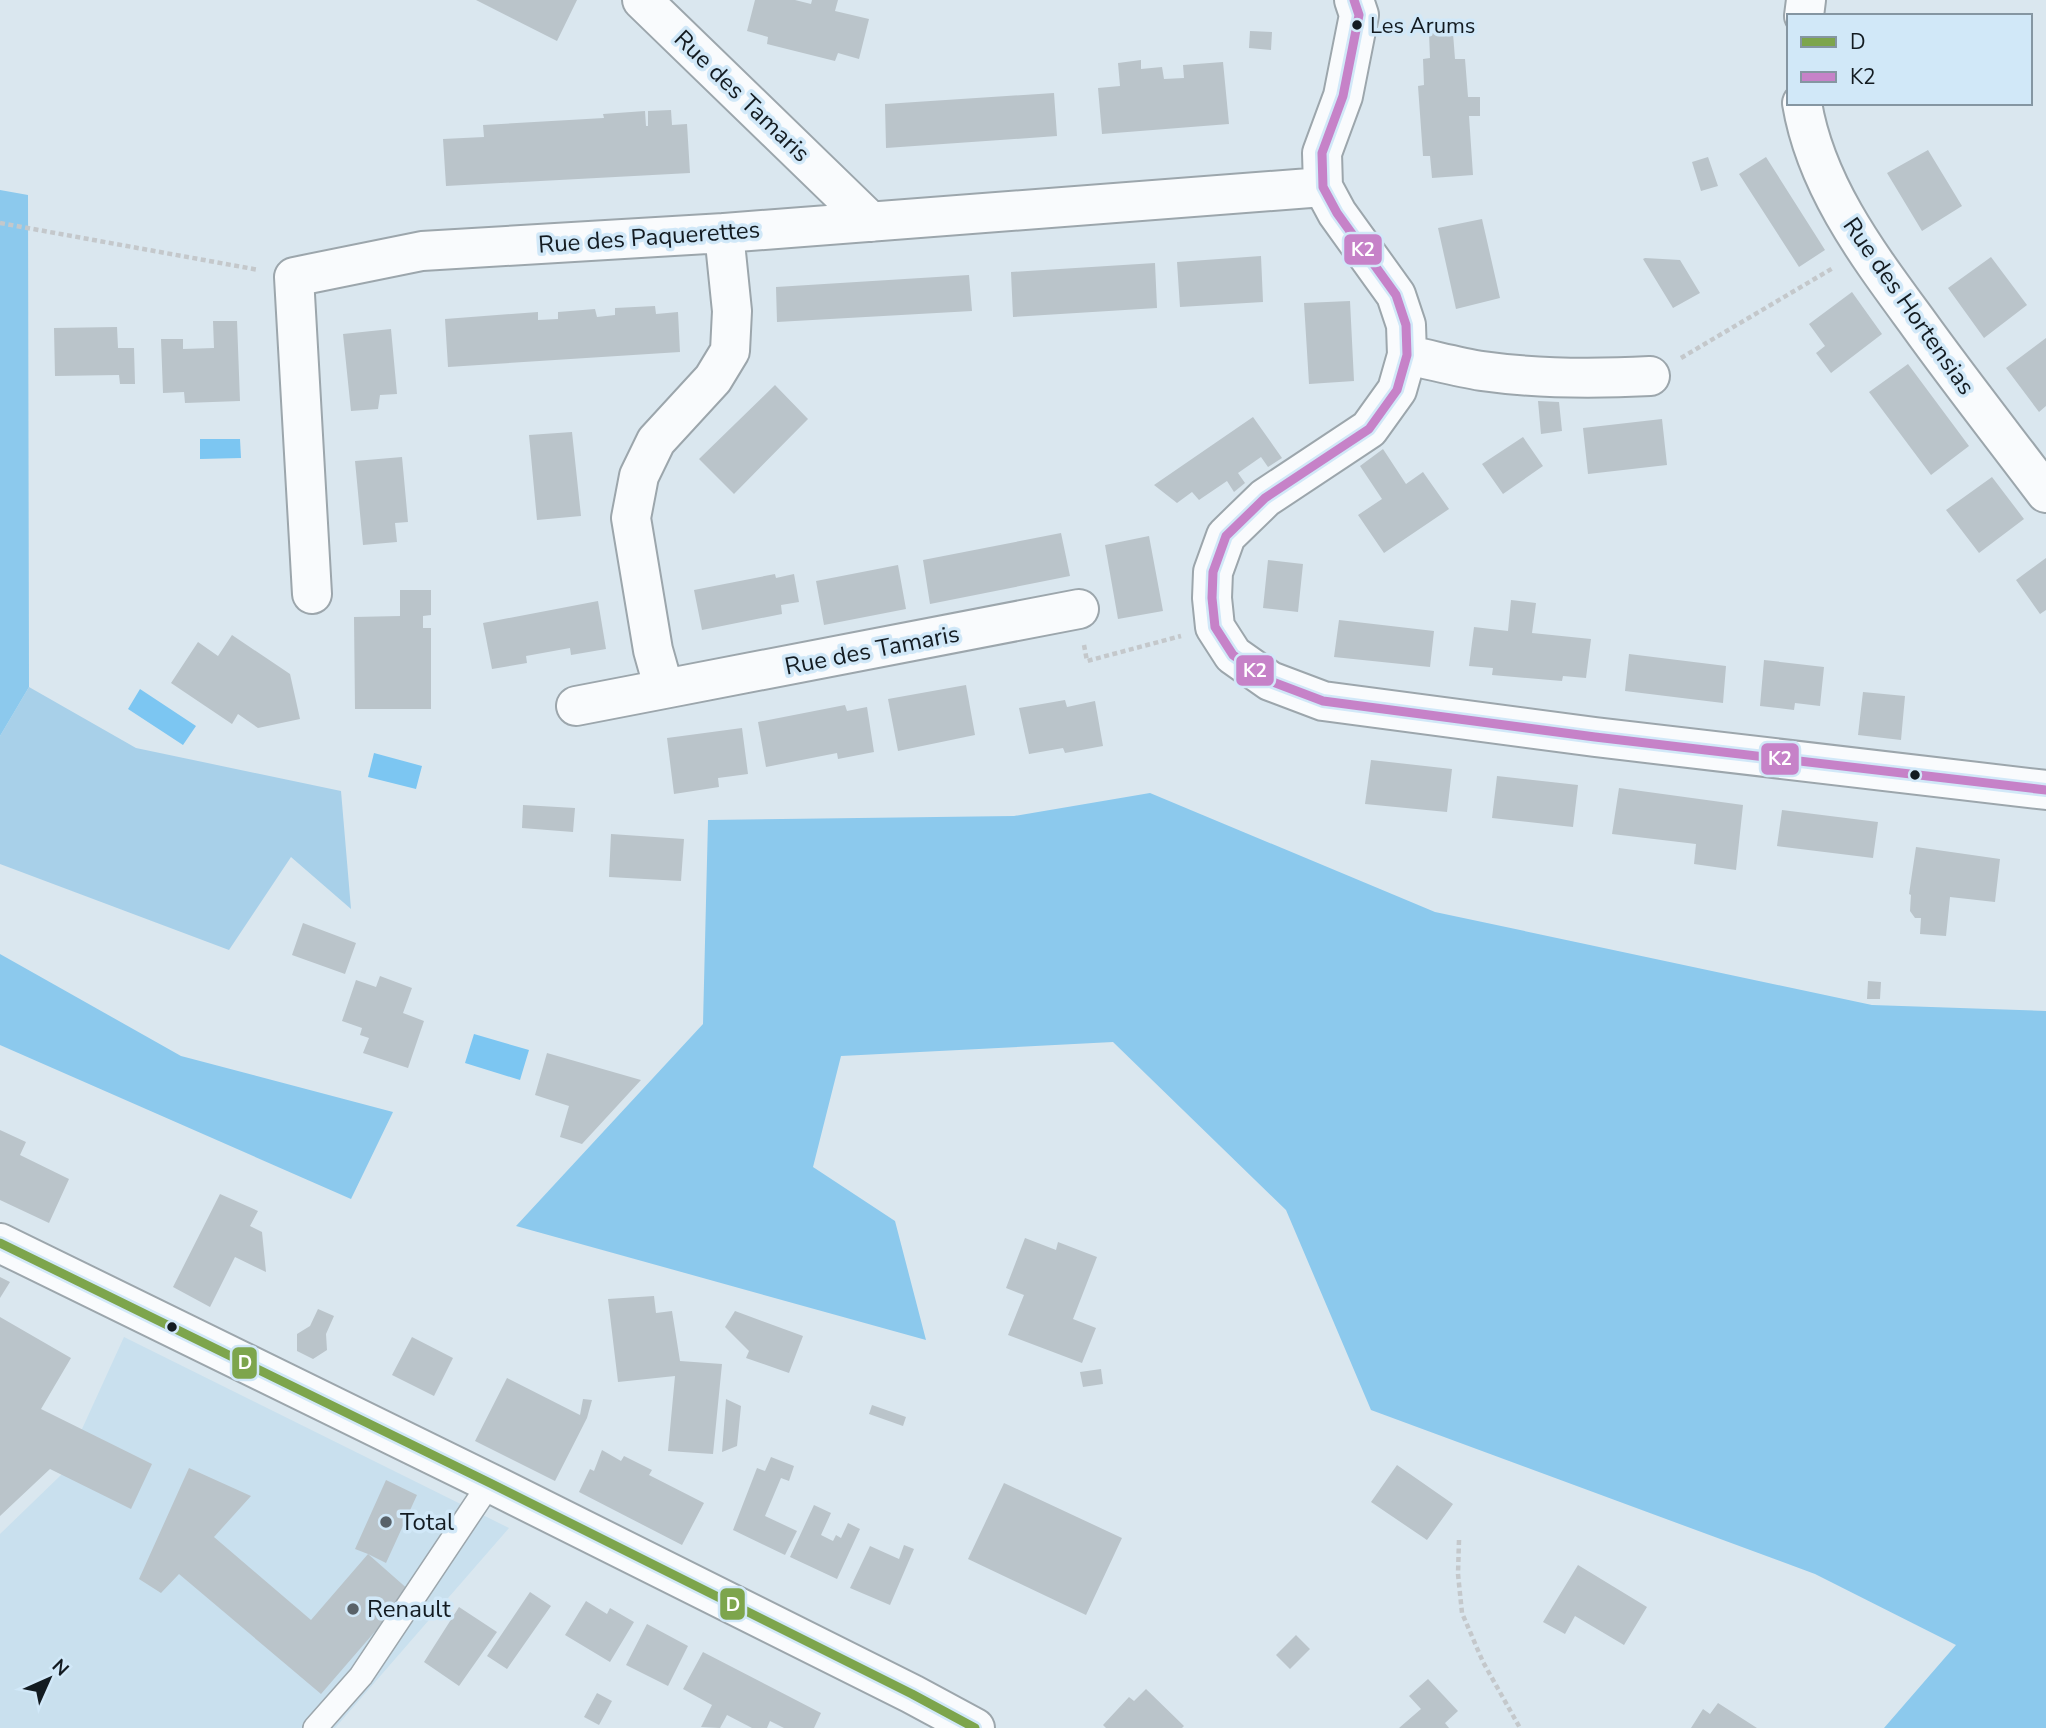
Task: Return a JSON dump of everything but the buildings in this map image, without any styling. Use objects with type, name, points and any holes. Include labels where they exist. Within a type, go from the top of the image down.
[{"type":"street","name":"Rue des Tamaris","points":[[642,0],[871,222]]},
{"type":"street","points":[[1354,0],[1359,15],[1343,96],[1322,153],[1323,187],[1336,213],[1396,295],[1406,325],[1407,355],[1397,390],[1368,429],[1265,498],[1226,537],[1213,572],[1212,598],[1215,627],[1233,656],[1270,681],[1323,701],[1595,737],[2046,790]]},
{"type":"street","name":"Rue des Hortensias","points":[[1802,105],[1812,149],[1834,197],[1864,250],[2046,493]]},
{"type":"street","name":"Rue des Paquerettes","points":[[294,277],[422,251],[724,233],[1323,187]]},
{"type":"street","points":[[664,690],[653,650],[631,518],[639,476],[656,441],[713,379],[730,352],[732,311],[724,233]]},
{"type":"street","points":[[294,277],[312,594]]},
{"type":"street","points":[[1407,355],[1479,371],[1539,377],[1592,379],[1650,376]]},
{"type":"street","name":"Rue des Tamaris","points":[[576,706],[1079,609]]},
{"type":"street","points":[[0,1243],[490,1483],[975,1728]]},
{"type":"lane","points":[[315,1728],[361,1676],[490,1483]]},
{"type":"path","points":[[0,223],[294,277]]},
{"type":"path","points":[[1650,376],[1864,250]]},
{"type":"path","points":[[1079,609],[1087,661],[1215,627]]},
{"type":"path","points":[[1459,1540],[1458,1574],[1462,1613],[1483,1662],[1520,1728]]},
{"type":"shaded area","points":[[0,190],[28,195],[29,687],[0,736]]},
{"type":"shaded area","points":[[200,439],[240,439],[241,458],[200,459]]},
{"type":"shaded area","points":[[29,687],[136,748],[341,791],[351,909],[291,857],[229,950],[0,864],[0,736]]},
{"type":"shaded area","points":[[140,689],[196,726],[183,745],[128,709]]},
{"type":"shaded area","points":[[374,753],[422,766],[416,789],[368,777]]},
{"type":"shaded area","points":[[1150,793],[1435,912],[1872,1005],[2046,1011],[2046,1728],[1884,1728],[1956,1645],[1815,1574],[1371,1410],[1286,1210],[1113,1042],[841,1056],[813,1167],[895,1221],[926,1340],[516,1226],[703,1024],[708,820],[1014,816]]},
{"type":"shaded area","points":[[0,954],[181,1056],[393,1112],[351,1199],[0,1045]]},
{"type":"shaded area","points":[[474,1034],[529,1050],[520,1080],[465,1063]]},
{"type":"shaded area","points":[[124,1337],[509,1528],[335,1728],[0,1728],[0,1534],[61,1475]]},
{"type":"transit line","name":"K2","points":[[1354,0],[1359,15],[1343,96],[1322,153],[1323,187],[1337,213],[1396,295],[1406,325],[1407,355],[1397,390],[1369,429],[1265,498],[1226,536],[1213,572],[1212,598],[1215,627],[1233,655],[1270,681],[1323,701],[1595,737],[2046,790]]},
{"type":"transit line","name":"D","points":[[0,1243],[490,1483],[975,1728]]},
{"type":"place","name":"Les Arums","points":[[1357,25]]},
{"type":"place","name":"Total","points":[[386,1522]]},
{"type":"place","name":"Renault","points":[[353,1609]]}]
